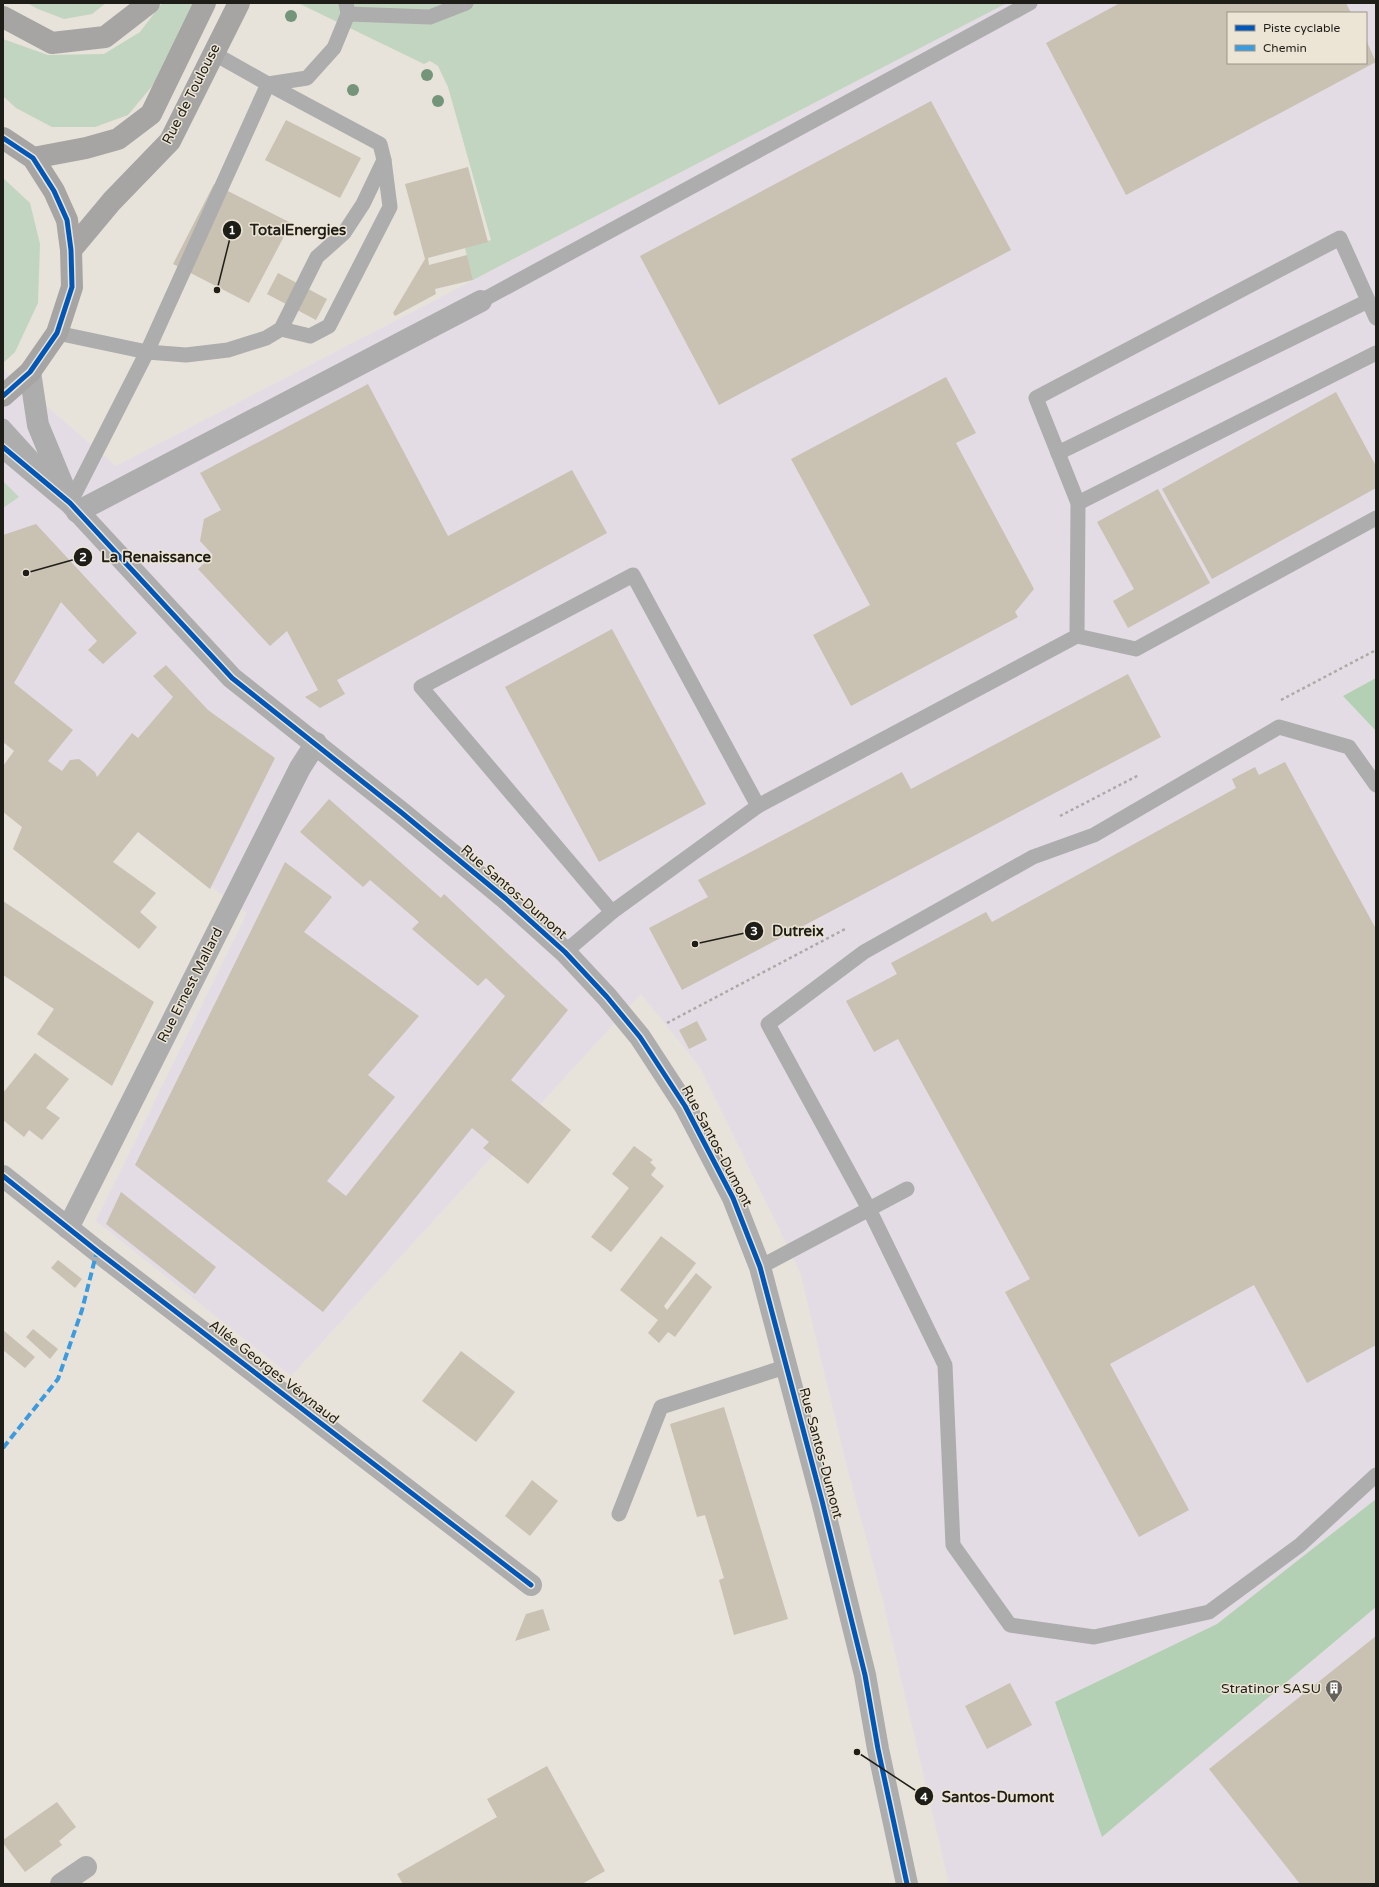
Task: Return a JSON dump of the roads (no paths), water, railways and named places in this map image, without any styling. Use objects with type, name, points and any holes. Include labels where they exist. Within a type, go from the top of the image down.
[{"type":"main road","points":[[3,17],[52,43],[105,37],[149,3]]},
{"type":"main road","name":"Rue de Toulouse","points":[[34,158],[86,148],[118,139],[151,114],[205,3]]},
{"type":"main road","name":"Rue de Toulouse","points":[[71,250],[112,201],[170,141],[212,53],[238,3]]},
{"type":"main road","points":[[3,138],[34,158],[54,191],[67,220],[71,250],[72,287],[57,333],[30,372],[3,396]]},
{"type":"street","points":[[74,508],[481,301]]},
{"type":"street","name":"Rue Santos-Dumont","points":[[30,372],[38,425],[74,508]]},
{"type":"street","name":"Rue Santos-Dumont","points":[[3,447],[74,508],[232,678],[316,743],[506,899],[565,952],[607,997],[640,1037],[685,1106],[733,1198],[760,1267],[822,1501],[865,1675],[879,1756],[907,1884]]},
{"type":"street","name":"Rue Ernest Mallard","points":[[68,1228],[300,768],[316,743]]},
{"type":"street","name":"Allée Georges Vérynaud","points":[[3,1176],[68,1228],[531,1585]]},
{"type":"street","points":[[61,1884],[86,1867]]},
{"type":"lane","points":[[268,84],[306,78],[334,48],[347,9],[430,17],[466,3]]},
{"type":"lane","points":[[481,301],[1030,3]]},
{"type":"lane","points":[[212,53],[380,144],[384,160],[390,207],[329,326],[310,336],[281,329]]},
{"type":"lane","points":[[3,426],[18,441],[74,508],[147,352],[268,84]]},
{"type":"lane","points":[[57,333],[147,352],[186,354],[228,350],[266,338],[281,329],[317,257],[344,234],[363,204],[384,160]]},
{"type":"lane","points":[[1077,636],[1078,503],[1036,398],[1340,238],[1376,318]]},
{"type":"lane","points":[[1058,453],[1368,300]]},
{"type":"lane","points":[[1078,503],[1376,353]]},
{"type":"lane","points":[[565,952],[612,912],[758,806],[1077,636],[1136,649],[1376,518]]},
{"type":"lane","points":[[612,912],[421,687],[634,575],[758,806]]},
{"type":"lane","points":[[1376,785],[1349,748],[1279,727],[1094,835],[1033,857],[864,952],[768,1024],[869,1209],[945,1365],[953,1545],[1010,1625],[1094,1637],[1209,1612],[1300,1545],[1376,1475]]},
{"type":"lane","points":[[760,1267],[907,1189]]},
{"type":"lane","points":[[619,1514],[661,1407],[786,1367]]},
{"type":"place","name":"TotalEnergies","points":[[217,290]]},
{"type":"place","name":"La Renaissance","points":[[26,573]]},
{"type":"place","name":"Dutreix","points":[[695,944]]},
{"type":"place","name":"Stratinor SASU","points":[[1334,1703]]},
{"type":"place","name":"Santos-Dumont","points":[[857,1752]]}]
